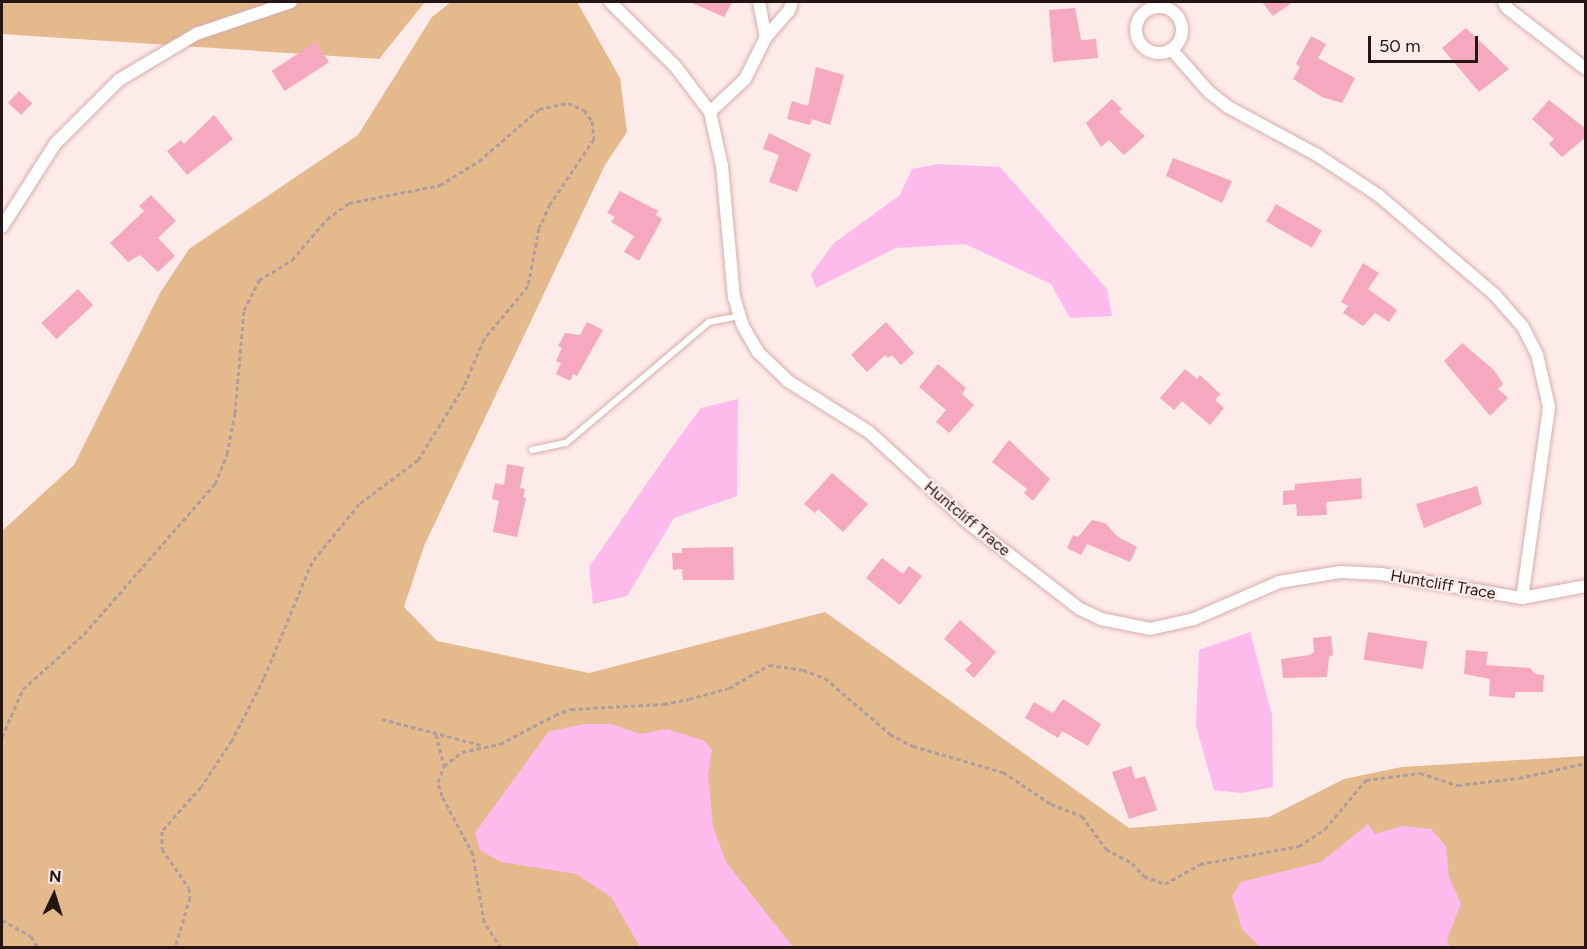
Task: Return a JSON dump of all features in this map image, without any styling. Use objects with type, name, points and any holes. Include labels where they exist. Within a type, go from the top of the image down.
[{"type":"street","points":[[2,227],[55,144],[119,80],[196,34],[291,2]]},
{"type":"street","name":"Huntcliff Trace","points":[[610,2],[675,66],[710,112],[722,166],[734,297],[740,316],[758,352],[779,374],[869,432],[966,521],[1080,609],[1101,619],[1150,629],[1194,619],[1280,582],[1341,572],[1381,574],[1522,598],[1586,586]]},
{"type":"street","points":[[759,2],[766,37]]},
{"type":"street","points":[[710,112],[745,79],[766,37],[789,11],[792,2]]},
{"type":"street","points":[[1504,2],[1507,8],[1586,69]]},
{"type":"street","points":[[1172,50],[1209,92],[1227,107],[1317,155],[1378,195],[1495,295],[1523,327],[1537,354],[1549,407],[1522,598]]},
{"type":"lane","points":[[532,450],[566,443],[709,322],[740,316]]},
{"type":"path","points":[[2,737],[23,689],[84,634],[215,483],[227,454],[235,413],[244,310],[259,280],[292,260],[327,219],[349,203],[440,185],[479,161],[545,107],[568,103],[584,110],[592,121],[594,139],[550,204],[539,228],[524,292],[484,339],[464,386],[418,460],[359,504],[312,562],[264,678],[232,740],[201,787],[162,831],[162,849],[189,888],[190,897],[175,948]]},
{"type":"path","points":[[501,948],[484,922],[473,854],[442,796],[438,782],[444,766],[462,752],[514,738],[571,709],[664,704],[729,688],[769,665],[803,669],[842,690],[890,734],[913,746],[1003,772],[1051,804],[1082,816],[1106,849],[1132,863],[1144,876],[1165,884],[1200,864],[1299,846],[1325,829],[1366,780],[1420,773],[1458,785],[1519,778],[1586,763]]},
{"type":"path","points":[[382,719],[486,746]]},
{"type":"path","points":[[436,734],[444,766]]},
{"type":"path","points":[[2,920],[31,936],[38,948]]},
{"type":"shaded area","points":[[2,2],[425,2],[379,59],[2,34]]},
{"type":"shaded area","points":[[451,2],[577,2],[620,78],[627,132],[605,165],[424,546],[404,607],[437,641],[589,673],[825,612],[1129,828],[1269,817],[1344,779],[1402,767],[1585,756],[1585,947],[2,947],[2,531],[74,465],[160,293],[189,249],[358,135],[432,17]]},
{"type":"shaded area","points":[[938,164],[1000,167],[1107,289],[1112,316],[1070,318],[1051,284],[965,244],[896,248],[816,288],[811,274],[834,243],[900,195],[912,169]]},
{"type":"shaded area","points":[[738,399],[737,496],[674,518],[627,596],[593,604],[589,567],[670,450],[701,408]]},
{"type":"shaded area","points":[[1250,632],[1272,715],[1273,787],[1242,793],[1214,790],[1196,726],[1199,650]]},
{"type":"shaded area","points":[[584,724],[612,724],[640,734],[667,729],[705,741],[712,750],[708,774],[713,826],[726,862],[793,947],[640,947],[611,897],[576,874],[501,862],[480,850],[475,833],[548,732]]},
{"type":"shaded area","points":[[1368,824],[1375,834],[1403,826],[1431,829],[1446,846],[1449,877],[1461,904],[1447,939],[1450,947],[1260,947],[1242,929],[1232,896],[1241,882],[1321,862]]},
{"type":"building","points":[[690,2],[732,2],[724,17]]},
{"type":"building","points":[[1262,2],[1293,2],[1273,16]]},
{"type":"building","points":[[1075,8],[1081,40],[1096,39],[1098,58],[1053,62],[1049,10]]},
{"type":"building","points":[[1466,28],[1509,69],[1479,92],[1442,48]]},
{"type":"building","points":[[1311,36],[1326,44],[1318,58],[1355,78],[1342,103],[1322,97],[1293,79],[1300,67],[1296,64]]},
{"type":"building","points":[[316,42],[329,62],[285,91],[272,71]]},
{"type":"building","points":[[816,67],[844,75],[830,125],[812,119],[810,125],[787,119],[792,101],[808,106]]},
{"type":"building","points":[[19,91],[32,103],[21,115],[8,103]]},
{"type":"building","points":[[1112,99],[1122,109],[1119,112],[1145,136],[1124,155],[1109,140],[1101,147],[1086,123]]},
{"type":"building","points":[[1549,100],[1586,129],[1586,137],[1562,157],[1549,144],[1554,139],[1532,119]]},
{"type":"building","points":[[214,115],[233,139],[187,175],[167,151],[181,140],[184,144]]},
{"type":"building","points":[[769,133],[811,154],[797,192],[769,182],[779,155],[763,149]]},
{"type":"building","points":[[1173,158],[1232,181],[1222,203],[1166,176]]},
{"type":"building","points":[[620,191],[658,211],[656,215],[662,219],[639,261],[624,252],[634,236],[611,222],[615,217],[607,213]]},
{"type":"building","points":[[151,195],[176,221],[158,238],[175,256],[158,272],[140,255],[128,262],[110,243],[144,211],[139,206]]},
{"type":"building","points":[[1276,204],[1322,230],[1312,248],[1266,221]]},
{"type":"building","points":[[1363,263],[1379,273],[1368,289],[1397,310],[1389,322],[1375,313],[1363,326],[1343,313],[1348,306],[1341,302]]},
{"type":"building","points":[[78,289],[93,305],[56,339],[41,323]]},
{"type":"building","points":[[587,322],[603,330],[577,376],[573,374],[570,381],[556,374],[561,363],[556,361],[562,348],[558,346],[565,333],[580,335]]},
{"type":"building","points":[[886,322],[914,353],[901,365],[892,355],[888,358],[885,355],[867,372],[851,355]]},
{"type":"building","points":[[1462,343],[1494,370],[1503,384],[1498,389],[1508,398],[1490,416],[1444,361]]},
{"type":"building","points":[[938,364],[966,388],[962,394],[974,405],[949,433],[936,422],[946,410],[919,387]]},
{"type":"building","points":[[1185,369],[1197,379],[1200,375],[1220,394],[1215,400],[1224,408],[1210,425],[1182,401],[1174,410],[1160,398]]},
{"type":"building","points":[[1009,440],[1050,479],[1033,501],[1024,493],[1027,489],[992,462]]},
{"type":"building","points":[[507,464],[524,467],[520,488],[525,489],[523,497],[526,498],[517,537],[493,532],[499,501],[492,499],[495,483],[504,485]]},
{"type":"building","points":[[832,473],[868,504],[843,532],[818,509],[815,513],[804,504]]},
{"type":"building","points":[[1361,478],[1362,499],[1326,502],[1327,515],[1297,516],[1296,504],[1283,505],[1283,491],[1295,490],[1295,484]]},
{"type":"building","points":[[1477,486],[1482,504],[1424,528],[1416,504]]},
{"type":"building","points":[[1092,520],[1105,523],[1118,537],[1137,547],[1130,562],[1087,544],[1081,555],[1067,548],[1073,535],[1078,537]]},
{"type":"building","points":[[733,547],[734,580],[683,580],[682,569],[673,570],[672,553],[682,553],[682,548]]},
{"type":"building","points":[[882,558],[903,574],[909,566],[922,576],[900,605],[866,578]]},
{"type":"building","points":[[960,620],[996,652],[974,678],[965,670],[972,663],[944,639]]},
{"type":"building","points":[[1368,632],[1427,641],[1423,669],[1364,660]]},
{"type":"building","points":[[1331,636],[1333,655],[1329,657],[1327,677],[1283,678],[1281,659],[1310,655],[1314,652],[1313,638]]},
{"type":"building","points":[[1466,650],[1488,652],[1486,665],[1530,668],[1535,674],[1544,675],[1543,692],[1515,692],[1515,698],[1489,696],[1490,679],[1464,674]]},
{"type":"building","points":[[1063,699],[1101,724],[1088,746],[1062,731],[1058,738],[1025,718],[1034,702],[1053,713]]},
{"type":"building","points":[[1131,766],[1135,779],[1145,776],[1157,810],[1129,819],[1112,772]]}]
